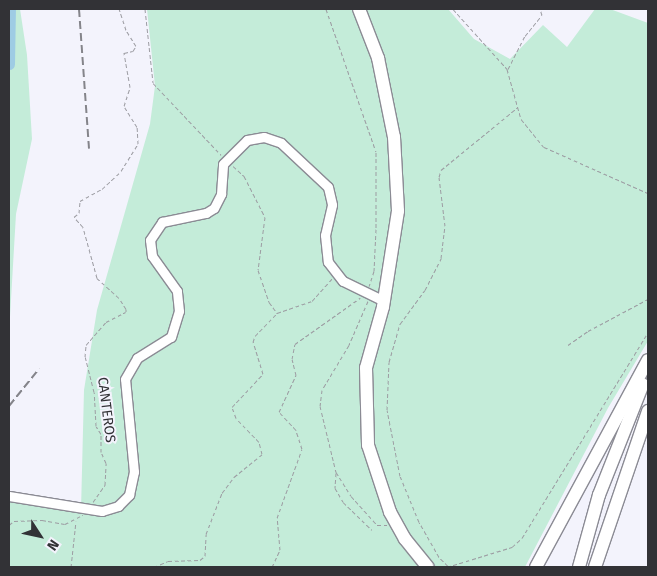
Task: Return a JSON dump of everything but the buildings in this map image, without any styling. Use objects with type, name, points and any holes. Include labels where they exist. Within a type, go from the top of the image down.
[{"type":"highway","points":[[359,9],[378,58],[394,137],[398,211],[384,301],[366,368],[365,403],[370,453],[379,485],[417,567]]},
{"type":"highway","points":[[536,567],[648,360]]},
{"type":"highway","points":[[579,567],[602,487],[648,373]]},
{"type":"highway","points":[[595,567],[648,411]]},
{"type":"highway","points":[[600,567],[620,490]]},
{"type":"highway","points":[[405,539],[428,567]]},
{"type":"street","points":[[9,496],[88,511],[102,511],[118,506],[133,486],[125,379],[138,358],[171,337],[178,321],[176,291],[152,256],[149,247],[152,234],[162,222],[206,213],[214,208],[221,194],[226,160],[247,140],[264,137],[286,147],[316,174],[332,196],[324,250],[336,275],[368,295],[384,301]]},
{"type":"path","name":"CANTEROS","points":[[77,520],[88,511],[104,489],[106,463],[101,452],[101,434],[96,426],[94,392],[85,357],[86,345],[106,322],[126,312],[119,298],[97,278],[83,226],[74,217],[79,213],[80,201],[102,189],[121,171],[138,144],[137,127],[124,106],[130,86],[124,53],[135,50],[136,46],[124,26],[120,9]]},
{"type":"path","points":[[145,9],[153,83],[226,160],[244,176],[265,217],[258,270],[269,302],[278,313]]},
{"type":"path","points":[[326,9],[376,152],[374,271],[368,295],[350,345],[322,390],[320,406],[336,472],[335,488],[343,502],[372,530]]},
{"type":"path","points":[[453,9],[507,69],[518,107],[531,135],[544,147],[648,193]]},
{"type":"path","points":[[507,69],[525,36],[542,15],[540,9]]},
{"type":"path","points":[[518,107],[441,170],[439,177],[445,226],[441,258],[425,290],[400,324],[389,362],[387,410],[400,476],[418,522],[439,558],[447,567],[512,546],[522,538],[648,332]]},
{"type":"path","points":[[154,567],[168,561],[200,560],[205,556],[206,534],[222,493],[234,477],[262,454],[259,442],[236,418],[232,408],[263,374],[253,342],[260,330],[278,313],[312,301],[336,275]]},
{"type":"path","points":[[272,567],[280,550],[277,518],[302,449],[296,430],[279,412],[296,375],[292,358],[294,344],[368,295]]},
{"type":"path","points":[[568,345],[588,331],[648,299]]},
{"type":"path","points":[[336,472],[351,496],[378,525],[397,525]]},
{"type":"path","points":[[9,525],[14,521],[42,520],[65,524],[77,520],[71,567]]},
{"type":"green space","points":[[9,9],[20,9],[27,55],[32,139],[16,214],[9,334]]},
{"type":"green space","points":[[147,9],[448,9],[474,39],[510,59],[543,25],[567,47],[595,9],[610,9],[648,23],[648,341],[608,408],[525,567],[9,567],[9,498],[81,510],[84,390],[97,310],[150,124],[155,86]]},
{"type":"waterway","points":[[9,64],[10,9]]},
{"type":"railway","points":[[79,9],[89,149]]},
{"type":"railway","points":[[9,406],[39,369]]}]
